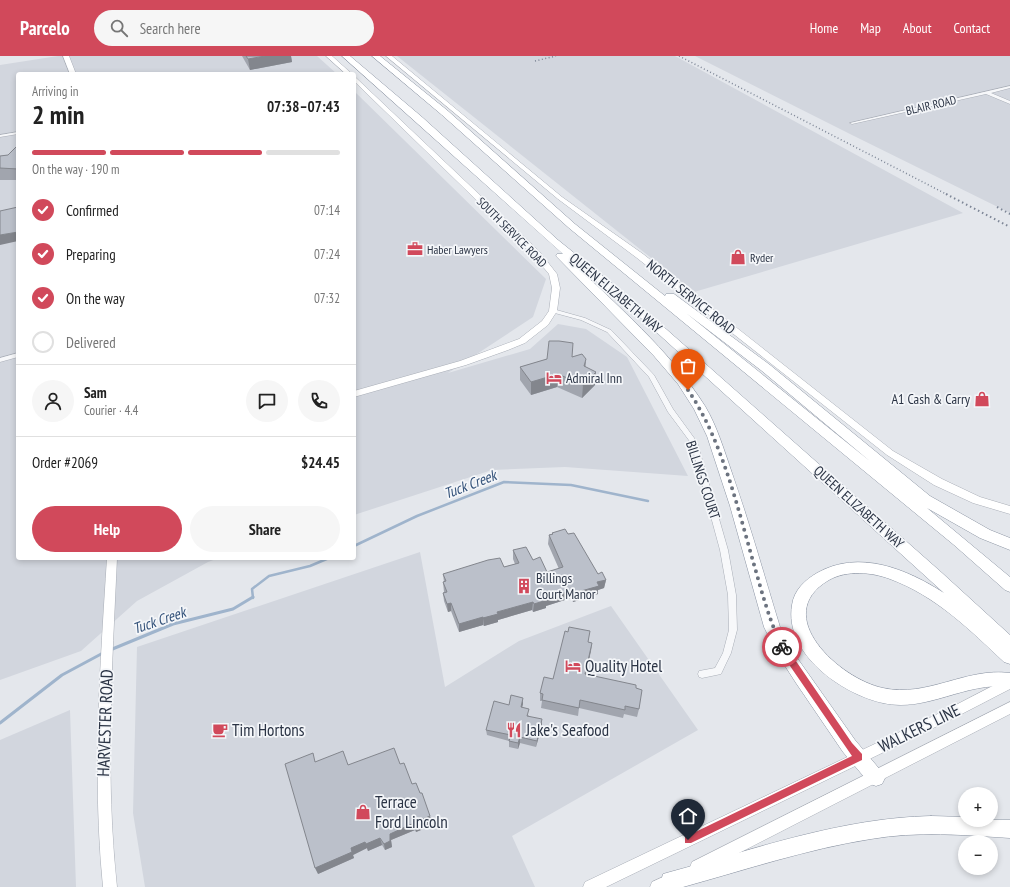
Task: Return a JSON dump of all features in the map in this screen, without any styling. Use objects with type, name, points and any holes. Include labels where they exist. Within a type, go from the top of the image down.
[{"type":"highway","name":"QUEEN ELIZABETH WAY","points":[[346,56],[419,119],[555,242],[636,308],[936,576],[1010,645]]},
{"type":"highway","name":"QUEEN ELIZABETH WAY","points":[[376,56],[445,113],[572,226],[959,541],[1010,585]]},
{"type":"highway","points":[[572,226],[590,234],[766,368],[925,500],[985,534],[1010,544]]},
{"type":"highway","points":[[555,242],[560,255],[658,353],[682,381],[700,408],[713,436],[737,506],[772,627],[783,650],[798,672],[849,746],[876,778]]},
{"type":"highway","points":[[1010,657],[955,608],[921,586],[888,572],[856,567],[832,570],[810,584],[799,607],[799,620],[802,631],[821,661],[834,673],[865,690],[883,696],[923,697],[990,678],[1010,680]]},
{"type":"highway","points":[[664,884],[854,833],[893,828],[956,825],[1010,829]]},
{"type":"street","points":[[66,56],[71,72]]},
{"type":"street","points":[[329,56],[347,72]]},
{"type":"street","name":"NORTH SERVICE ROAD","points":[[389,56],[560,198],[640,256],[890,453],[938,482],[977,500],[1010,510]]},
{"type":"street","name":"SOUTH SERVICE ROAD","points":[[356,80],[539,257],[553,274],[556,300],[553,311]]},
{"type":"street","name":"BLAIR ROAD","points":[[852,123],[1010,87]]},
{"type":"street","points":[[986,92],[1010,103]]},
{"type":"street","points":[[0,136],[16,133]]},
{"type":"street","points":[[356,393],[463,363],[522,341],[545,323],[553,311]]},
{"type":"street","name":"BILLINGS COURT","points":[[553,311],[582,319],[609,331],[652,376],[670,410],[694,442],[724,550],[732,595],[733,630],[727,653],[718,671],[702,674]]},
{"type":"street","points":[[0,360],[16,356]]},
{"type":"street","name":"HARVESTER ROAD","points":[[110,887],[103,782],[106,666],[112,560]]},
{"type":"street","name":"WALKERS LINE","points":[[590,887],[950,714],[1010,683]]},
{"type":"street","name":"WALKERS LINE","points":[[664,884],[876,778],[1010,708]]},
{"type":"shaded area","points":[[58,56],[317,56],[335,72],[16,72],[16,560],[214,560],[137,601],[81,651],[0,680],[0,65]]},
{"type":"shaded area","points":[[397,56],[675,56],[963,213],[694,292]]},
{"type":"shaded area","points":[[695,56],[1010,56],[1010,213],[852,135]]},
{"type":"shaded area","points":[[356,93],[546,279],[533,317],[448,373],[530,349],[558,324],[586,329],[627,357],[688,476],[565,467],[492,470],[356,514]]},
{"type":"shaded area","points":[[420,552],[445,687],[519,641],[611,606],[698,730],[512,836],[535,887],[145,887],[133,813],[137,647]]},
{"type":"shaded area","points":[[70,710],[76,887],[0,887],[0,740]]},
{"type":"building","points":[[246,56],[265,56],[248,59]]},
{"type":"building","points":[[16,147],[16,169],[0,168],[0,156],[8,155]]},
{"type":"building","points":[[16,207],[16,232],[0,235],[0,211]]},
{"type":"building","points":[[549,341],[573,343],[572,357],[582,354],[586,359],[584,366],[596,372],[583,385],[558,374],[531,382],[520,367],[547,359]]},
{"type":"building","name":"Billings Court Manor","points":[[565,529],[568,534],[574,533],[598,574],[602,572],[606,580],[597,582],[599,586],[574,593],[572,590],[546,598],[547,600],[534,604],[533,602],[497,612],[498,614],[459,624],[451,603],[447,604],[443,593],[447,592],[443,582],[446,581],[443,574],[488,560],[500,558],[504,567],[519,563],[513,550],[526,547],[533,560],[540,557],[547,572],[563,567],[549,535]]},
{"type":"building","name":"Quality Hotel","points":[[569,627],[590,631],[588,642],[592,643],[585,674],[636,685],[636,688],[642,690],[639,709],[625,706],[625,710],[580,700],[579,708],[542,700],[543,694],[540,693],[544,677],[553,679],[565,631],[568,632]]},
{"type":"building","name":"Jake's Seafood","points":[[511,695],[523,698],[521,707],[529,709],[527,716],[542,719],[537,741],[520,737],[518,743],[509,741],[511,735],[486,730],[494,701],[509,705]]},
{"type":"building","name":"Terrace Ford Lincoln","points":[[394,748],[400,764],[404,763],[412,784],[416,783],[420,793],[422,793],[430,816],[423,819],[424,822],[415,826],[414,823],[390,834],[390,841],[384,844],[380,838],[366,844],[365,842],[351,848],[352,852],[315,868],[285,764],[313,753],[315,762],[343,751],[348,765]]},
{"type":"waterway","name":"Tuck Creek","points":[[356,545],[417,516],[504,482],[571,485],[648,501]]},
{"type":"waterway","name":"Tuck Creek","points":[[253,597],[252,589],[269,576],[310,566],[324,560]]},
{"type":"waterway","name":"Tuck Creek","points":[[110,650],[173,624],[233,609],[253,597]]},
{"type":"waterway","name":"Tuck Creek","points":[[0,723],[62,675],[103,653]]},
{"type":"railway","points":[[535,61],[556,56]]},
{"type":"railway","points":[[679,56],[948,195]]},
{"type":"railway","points":[[946,194],[1010,227]]},
{"type":"railway","points":[[997,207],[1010,214]]},
{"type":"way so far","points":[[688,390],[700,408],[713,436],[737,506],[772,627],[782,647]]},
{"type":"place","name":"Haber Lawyers","points":[[415,249]]},
{"type":"place","name":"Ryder","points":[[738,257]]},
{"type":"place","name":"Admiral Inn","points":[[554,378]]},
{"type":"place","name":"A1 Cash & Carry","points":[[982,399]]},
{"type":"place","name":"Billings Court Manor","points":[[524,586]]},
{"type":"place","name":"Quality Hotel","points":[[573,666]]},
{"type":"place","name":"Tim Hortons","points":[[220,730]]},
{"type":"place","name":"Jake's Seafood","points":[[514,730]]},
{"type":"place","name":"Terrace Ford Lincoln","points":[[363,812]]},
{"type":"route","points":[[688,840],[800,787],[859,757],[849,746],[782,647]]}]
